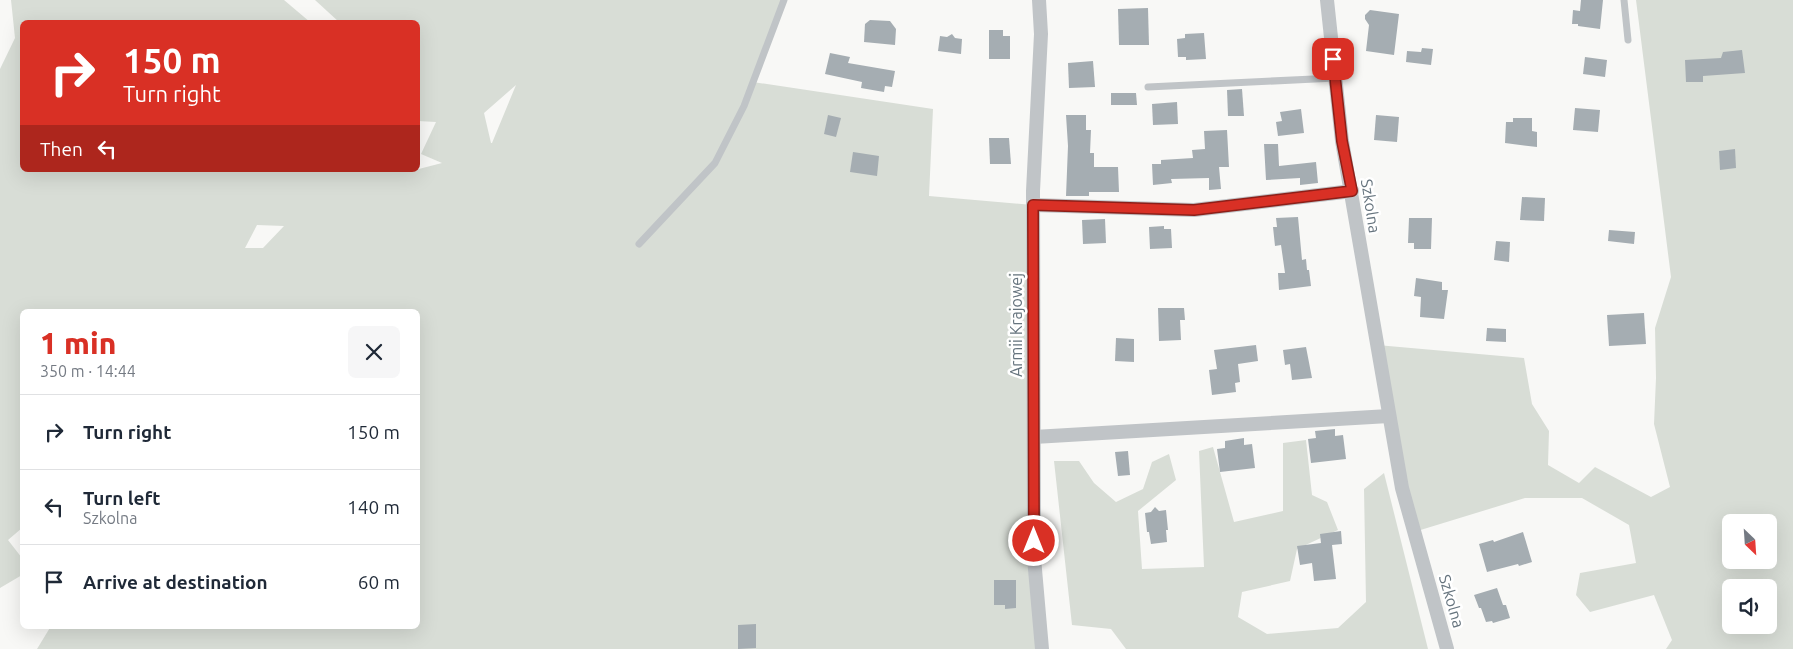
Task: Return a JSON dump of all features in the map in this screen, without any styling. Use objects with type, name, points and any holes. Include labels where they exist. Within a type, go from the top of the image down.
[{"type":"street","name":"Armii Krajowej","points":[[1039,0],[1041,34],[1033,205],[1034,558],[1042,649]]},
{"type":"street","name":"Szkolna","points":[[1327,0],[1342,141],[1402,488],[1447,649]]},
{"type":"street","points":[[1033,205],[1194,210],[1352,191]]},
{"type":"street","points":[[1034,437],[1389,416]]},
{"type":"lane","points":[[639,244],[715,163],[744,106],[784,0]]},
{"type":"lane","points":[[1624,0],[1628,40]]},
{"type":"lane","points":[[1148,87],[1335,78]]},
{"type":"shaded area","points":[[11,0],[284,0],[308,20],[20,20],[20,172],[420,172],[420,169],[442,163],[421,154],[436,122],[420,121],[420,20],[337,20],[315,0],[784,0],[753,82],[933,109],[929,196],[1033,205],[1043,649],[37,649],[49,629],[420,629],[420,309],[20,309],[20,530],[8,540],[20,555],[20,576],[0,588],[0,69],[15,38]],"holes":[[[516,85],[492,143],[484,113]],[[257,225],[284,226],[263,248],[245,248]]]},
{"type":"shaded area","points":[[1636,0],[1793,0],[1793,649],[1666,649],[1672,640],[1654,595],[1590,612],[1576,595],[1580,573],[1636,563],[1629,525],[1582,498],[1525,498],[1414,532],[1377,345],[1524,358],[1532,404],[1549,431],[1548,465],[1579,483],[1595,467],[1651,497],[1670,487],[1654,424],[1656,378],[1655,328],[1671,277]]},
{"type":"shaded area","points":[[1306,440],[1312,495],[1327,502],[1338,530],[1297,549],[1290,581],[1242,592],[1238,617],[1267,634],[1338,628],[1366,602],[1364,489],[1384,473],[1428,649],[1126,649],[1111,629],[1072,625],[1054,461],[1079,461],[1094,483],[1116,502],[1143,489],[1152,462],[1169,454],[1176,480],[1138,511],[1142,569],[1204,567],[1199,451],[1213,447],[1234,522],[1283,511],[1283,443]]},
{"type":"building","points":[[1581,0],[1603,0],[1600,29],[1572,24],[1573,10],[1580,11]]},
{"type":"building","points":[[1148,8],[1149,45],[1119,45],[1118,9]]},
{"type":"building","points":[[1370,10],[1399,14],[1394,55],[1366,51],[1369,25],[1365,15]]},
{"type":"building","points":[[870,20],[890,21],[896,29],[895,45],[864,42],[865,24]]},
{"type":"building","points":[[989,30],[1003,30],[1003,36],[1010,36],[1010,59],[989,59]]},
{"type":"building","points":[[1204,33],[1206,59],[1186,60],[1186,57],[1178,57],[1177,39],[1185,38],[1185,34]]},
{"type":"building","points":[[952,34],[955,38],[962,39],[961,54],[938,51],[940,36],[947,37]]},
{"type":"building","points":[[1422,48],[1433,49],[1431,65],[1406,62],[1407,51],[1421,52]]},
{"type":"building","points":[[1742,50],[1745,73],[1703,76],[1703,82],[1686,82],[1685,60],[1721,58],[1723,52]]},
{"type":"building","points":[[830,53],[850,57],[848,63],[895,71],[892,87],[885,86],[884,92],[861,88],[862,82],[825,74]]},
{"type":"building","points":[[1585,57],[1607,60],[1605,77],[1583,74]]},
{"type":"building","points":[[1093,61],[1095,87],[1069,88],[1068,63]]},
{"type":"building","points":[[1242,89],[1244,116],[1228,116],[1227,90]]},
{"type":"building","points":[[1111,93],[1136,93],[1137,105],[1111,105]]},
{"type":"building","points":[[1177,102],[1178,124],[1153,125],[1152,104]]},
{"type":"building","points":[[1575,108],[1600,110],[1598,132],[1573,130]]},
{"type":"building","points":[[1301,109],[1304,133],[1278,136],[1276,122],[1282,121],[1280,112]]},
{"type":"building","points":[[828,115],[841,118],[836,137],[824,134]]},
{"type":"building","points":[[1066,115],[1086,115],[1086,130],[1091,130],[1090,153],[1094,153],[1094,167],[1118,167],[1119,192],[1089,192],[1089,196],[1066,196],[1068,146]]},
{"type":"building","points":[[1376,115],[1399,117],[1397,142],[1374,140]]},
{"type":"building","points":[[1513,118],[1532,118],[1532,131],[1537,132],[1537,147],[1505,143],[1506,122],[1513,122]]},
{"type":"building","points":[[1227,130],[1229,167],[1219,167],[1221,189],[1209,190],[1209,178],[1171,179],[1172,183],[1153,185],[1152,164],[1161,164],[1161,160],[1193,158],[1192,150],[1205,149],[1204,131]]},
{"type":"building","points":[[989,138],[1009,138],[1011,164],[990,164]]},
{"type":"building","points":[[1264,144],[1278,144],[1279,166],[1316,162],[1318,183],[1300,185],[1300,178],[1266,180]]},
{"type":"building","points":[[1735,149],[1736,168],[1720,170],[1719,151]]},
{"type":"building","points":[[853,152],[879,156],[877,176],[850,172]]},
{"type":"building","points":[[1522,197],[1545,198],[1544,221],[1520,220]]},
{"type":"building","points":[[1298,217],[1302,260],[1306,259],[1311,286],[1279,290],[1278,273],[1285,273],[1281,245],[1275,246],[1273,227],[1277,227],[1276,218]]},
{"type":"building","points":[[1409,218],[1432,218],[1431,249],[1414,249],[1414,243],[1408,243]]},
{"type":"building","points":[[1105,219],[1106,243],[1083,244],[1082,220]]},
{"type":"building","points":[[1164,226],[1164,229],[1171,229],[1172,248],[1150,249],[1149,227]]},
{"type":"building","points":[[1609,230],[1635,232],[1634,244],[1608,241]]},
{"type":"building","points":[[1496,241],[1510,242],[1509,262],[1494,260]]},
{"type":"building","points":[[1416,278],[1442,282],[1442,290],[1448,290],[1444,319],[1420,317],[1421,297],[1414,296]]},
{"type":"building","points":[[1158,308],[1184,308],[1185,320],[1180,320],[1181,340],[1159,341]]},
{"type":"building","points":[[1644,313],[1646,344],[1609,346],[1607,315]]},
{"type":"building","points":[[1487,328],[1506,329],[1506,342],[1486,341]]},
{"type":"building","points":[[1116,338],[1134,339],[1134,362],[1115,361]]},
{"type":"building","points":[[1256,345],[1258,361],[1238,364],[1240,382],[1235,383],[1236,392],[1212,395],[1209,370],[1217,369],[1214,350]]},
{"type":"building","points":[[1306,347],[1312,378],[1292,380],[1290,364],[1285,365],[1283,350]]},
{"type":"building","points":[[1335,429],[1335,436],[1343,435],[1346,459],[1311,463],[1308,439],[1316,438],[1315,431]]},
{"type":"building","points":[[1244,438],[1244,445],[1252,444],[1255,468],[1220,472],[1217,449],[1225,448],[1225,441]]},
{"type":"building","points":[[1128,451],[1130,475],[1118,476],[1115,452]]},
{"type":"building","points":[[1155,507],[1159,511],[1166,510],[1167,542],[1151,544],[1149,532],[1147,532],[1145,513],[1151,512]]},
{"type":"building","points":[[1341,531],[1342,544],[1332,545],[1336,579],[1314,581],[1312,563],[1300,565],[1297,546],[1321,543],[1320,534]]},
{"type":"building","points":[[1523,532],[1532,562],[1487,572],[1479,544],[1493,540],[1494,542]]},
{"type":"building","points":[[994,580],[1016,580],[1016,608],[1005,609],[1005,605],[994,605]]},
{"type":"building","points":[[1497,588],[1510,618],[1493,623],[1492,621],[1486,622],[1474,595]]},
{"type":"building","points":[[756,624],[756,648],[738,649],[738,625]]},
{"type":"route","points":[[1034,541],[1033,205],[1194,210],[1352,191],[1342,141],[1333,59]]}]
